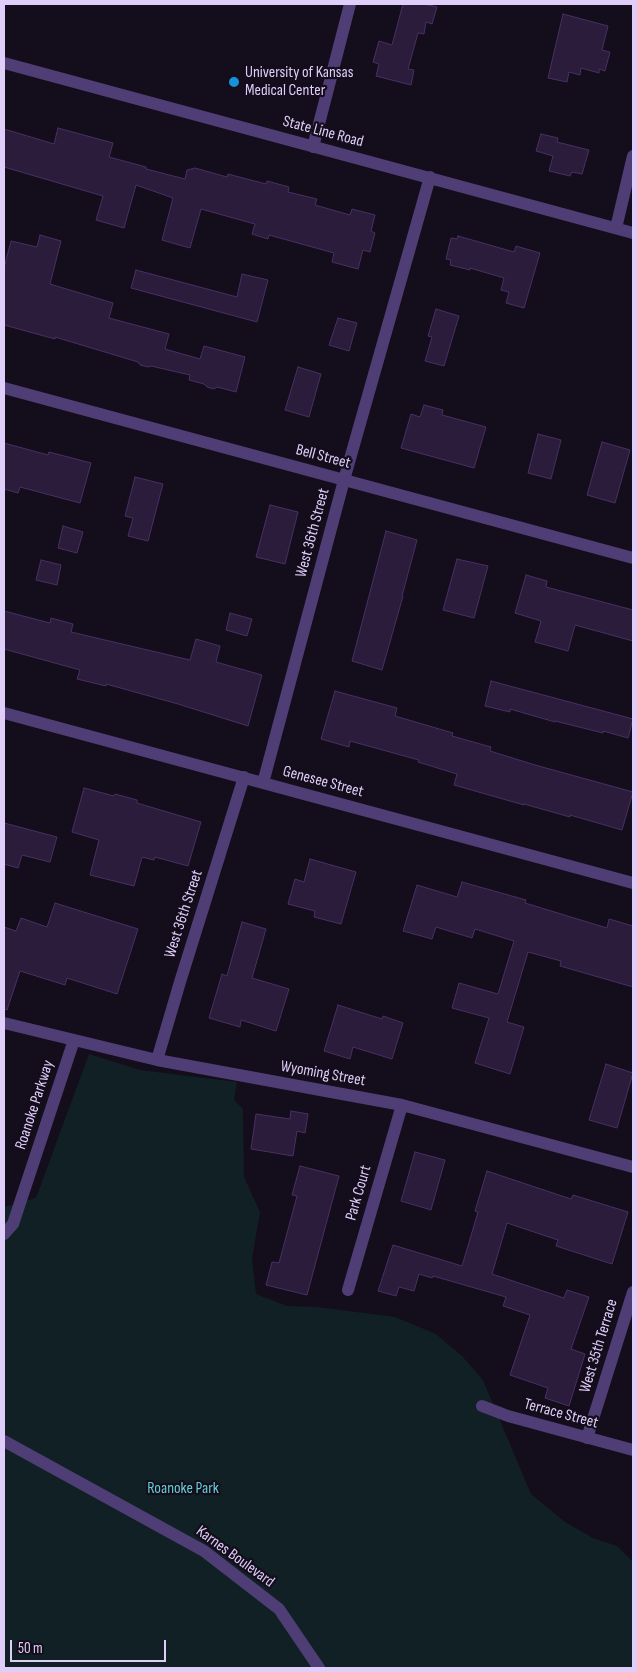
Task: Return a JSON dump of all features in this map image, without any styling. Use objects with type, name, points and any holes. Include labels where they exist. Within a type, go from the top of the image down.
[{"type":"street","points":[[313,147],[350,4]]},
{"type":"street","name":"State Line Road","points":[[4,63],[633,233]]},
{"type":"street","points":[[616,228],[633,156]]},
{"type":"street","name":"West 36th Street","points":[[263,783],[344,480],[430,177]]},
{"type":"street","name":"Bell Street","points":[[4,388],[633,558]]},
{"type":"street","name":"Genesee Street","points":[[4,713],[633,884]]},
{"type":"street","name":"West 36th Street","points":[[157,1060],[182,973],[244,778]]},
{"type":"street","name":"Wyoming Street","points":[[4,1023],[157,1060],[402,1105],[633,1168]]},
{"type":"street","name":"Roanoke Parkway","points":[[4,1234],[13,1224],[74,1040]]},
{"type":"street","name":"Park Court","points":[[348,1290],[402,1105]]},
{"type":"street","name":"West 35th Terrace","points":[[587,1438],[633,1292]]},
{"type":"street","name":"Terrace Street","points":[[482,1406],[508,1416],[633,1450]]},
{"type":"street","name":"Karnes Boulevard","points":[[4,1441],[204,1551],[279,1609],[319,1668]]},
{"type":"green space","name":"Roanoke Park","points":[[89,1054],[140,1070],[237,1082],[234,1100],[243,1109],[244,1177],[260,1212],[252,1259],[256,1294],[287,1306],[317,1307],[395,1317],[436,1334],[463,1357],[483,1380],[531,1494],[565,1522],[593,1538],[617,1546],[633,1562],[633,1668],[4,1668],[4,1207],[36,1198]]},
{"type":"building","points":[[403,4],[424,4],[437,7],[432,24],[426,22],[424,34],[418,33],[408,69],[414,70],[411,85],[376,76],[379,64],[373,62],[379,41],[392,45]]},
{"type":"building","points":[[563,14],[608,26],[602,50],[610,52],[605,71],[599,69],[599,73],[581,68],[580,75],[569,72],[567,82],[548,78]]},
{"type":"building","points":[[58,128],[113,143],[109,157],[146,167],[146,169],[185,179],[187,170],[195,168],[227,177],[228,174],[266,184],[267,181],[289,187],[288,192],[317,199],[315,205],[350,215],[352,209],[375,215],[371,231],[375,233],[370,252],[363,250],[358,269],[332,262],[334,253],[269,235],[268,239],[252,234],[255,224],[201,209],[190,248],[162,240],[173,198],[136,185],[124,228],[96,220],[103,196],[4,167],[4,129],[54,144]]},
{"type":"building","points":[[541,134],[558,138],[557,142],[589,150],[582,174],[572,172],[570,176],[549,171],[553,156],[536,151]]},
{"type":"building","points":[[40,235],[61,241],[50,284],[113,303],[109,318],[169,334],[165,349],[200,359],[204,346],[245,357],[236,392],[217,387],[214,389],[207,387],[204,384],[189,380],[190,375],[140,365],[138,362],[55,337],[55,339],[4,325],[4,268],[11,241],[37,247]]},
{"type":"building","points":[[458,236],[514,252],[516,246],[540,253],[524,308],[506,303],[509,292],[501,290],[504,278],[470,268],[470,270],[450,265],[451,260],[446,259],[451,238],[457,239]]},
{"type":"building","points":[[136,270],[237,297],[242,274],[268,280],[257,322],[131,288]]},
{"type":"building","points":[[436,309],[459,316],[444,366],[425,361],[432,337],[428,336]]},
{"type":"building","points":[[338,318],[357,323],[349,351],[329,345]]},
{"type":"building","points":[[298,367],[321,374],[309,417],[285,410]]},
{"type":"building","points":[[424,405],[443,410],[442,415],[486,427],[474,468],[401,448],[411,414],[420,417]]},
{"type":"building","points":[[538,434],[561,440],[551,479],[528,473]]},
{"type":"building","points":[[602,442],[630,450],[615,503],[587,495]]},
{"type":"building","points":[[4,443],[48,455],[49,452],[91,463],[80,503],[20,487],[18,493],[4,489]]},
{"type":"building","points":[[135,477],[163,484],[148,541],[128,536],[133,518],[125,516]]},
{"type":"building","points":[[270,505],[298,512],[285,564],[256,557]]},
{"type":"building","points":[[63,526],[83,532],[77,553],[58,548]]},
{"type":"building","points":[[386,531],[417,540],[382,670],[352,661]]},
{"type":"building","points":[[457,559],[488,566],[474,618],[443,610]]},
{"type":"building","points":[[41,560],[61,565],[57,585],[36,580]]},
{"type":"building","points":[[526,575],[547,581],[546,587],[633,610],[633,641],[575,625],[568,651],[535,642],[541,621],[515,613]]},
{"type":"building","points":[[4,611],[50,623],[51,618],[73,624],[71,632],[190,660],[196,639],[220,646],[216,662],[262,675],[248,726],[106,684],[106,686],[77,679],[80,670],[4,649]]},
{"type":"building","points":[[230,613],[252,619],[247,636],[226,630]]},
{"type":"building","points":[[491,681],[633,719],[628,738],[555,722],[510,709],[510,712],[485,706]]},
{"type":"building","points":[[335,691],[397,708],[395,716],[453,733],[452,736],[491,747],[490,751],[633,792],[622,830],[454,785],[457,774],[418,762],[419,760],[350,741],[349,747],[321,739]]},
{"type":"building","points":[[84,788],[137,800],[137,803],[201,822],[188,866],[155,857],[154,860],[142,857],[134,886],[90,875],[99,840],[72,832]]},
{"type":"building","points":[[4,823],[57,837],[50,862],[22,855],[18,868],[4,864]]},
{"type":"building","points":[[310,859],[356,872],[341,924],[314,917],[315,911],[288,904],[295,879],[304,882]]},
{"type":"building","points":[[462,882],[526,900],[525,903],[607,928],[609,919],[633,926],[633,987],[560,966],[561,961],[528,952],[507,1022],[524,1027],[510,1074],[475,1063],[489,1018],[452,1008],[459,983],[498,994],[514,941],[475,929],[472,938],[436,927],[432,939],[403,931],[417,885],[457,897]]},
{"type":"building","points":[[55,903],[138,929],[117,994],[67,978],[65,985],[20,971],[7,1010],[4,1009],[4,927],[16,931],[21,918],[47,927]]},
{"type":"building","points":[[242,922],[266,929],[252,978],[289,989],[276,1031],[241,1020],[240,1027],[209,1018],[222,974],[227,976]]},
{"type":"building","points":[[338,1005],[382,1019],[383,1016],[403,1023],[392,1059],[353,1047],[350,1059],[324,1051]]},
{"type":"building","points":[[606,1064],[633,1073],[617,1128],[589,1120]]},
{"type":"building","points":[[291,1111],[308,1114],[305,1133],[297,1131],[293,1156],[251,1149],[256,1114],[290,1119]]},
{"type":"building","points":[[415,1152],[445,1160],[431,1210],[401,1201]]},
{"type":"building","points":[[300,1166],[339,1176],[307,1295],[266,1285],[272,1262],[279,1263],[297,1196],[292,1195]]},
{"type":"building","points":[[487,1171],[571,1199],[573,1195],[628,1212],[612,1264],[556,1246],[558,1240],[507,1223],[492,1274],[564,1298],[567,1290],[589,1297],[571,1349],[585,1354],[569,1406],[545,1398],[548,1388],[510,1375],[530,1315],[503,1306],[506,1297],[433,1276],[432,1278],[419,1274],[414,1291],[399,1287],[396,1296],[378,1291],[393,1245],[462,1266],[478,1212],[475,1211]]},
{"type":"place","name":"University of Kansas Medical Center","points":[[234,82]]}]
